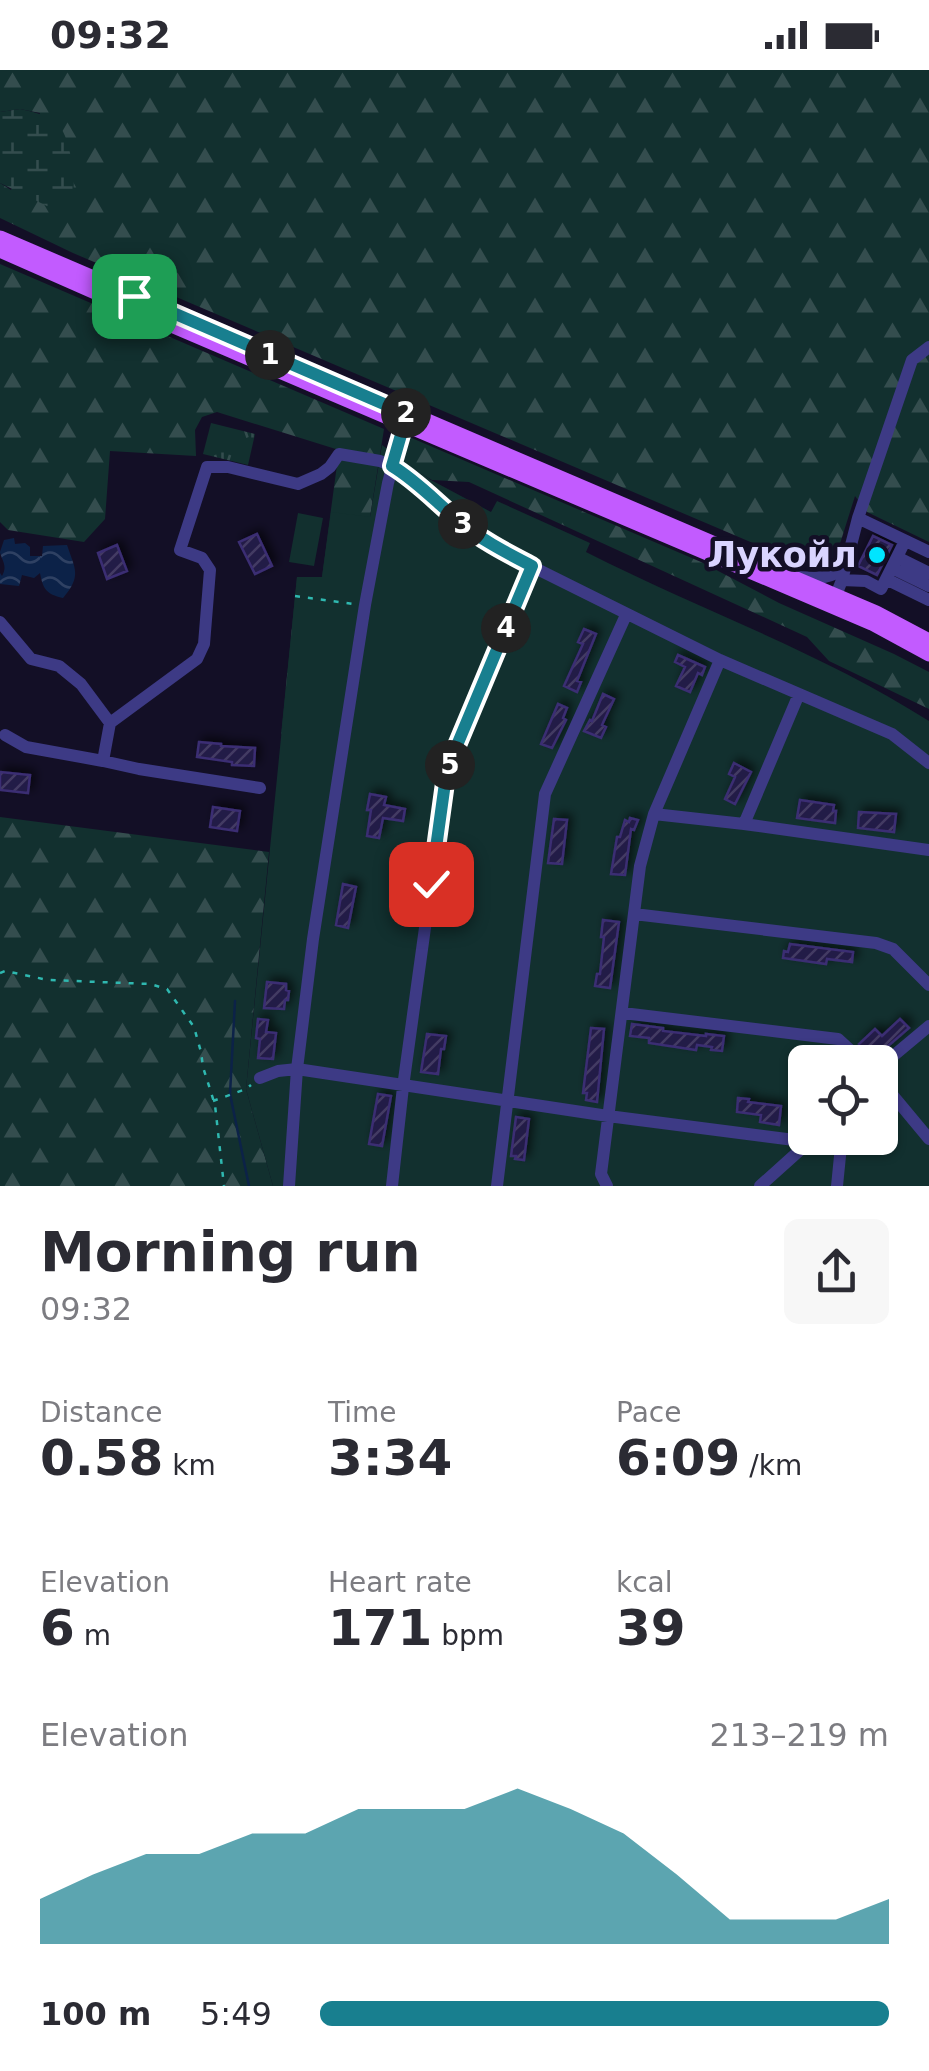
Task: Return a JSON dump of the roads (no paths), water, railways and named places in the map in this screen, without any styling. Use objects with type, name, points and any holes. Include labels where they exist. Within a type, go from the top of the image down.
[{"type":"main road","points":[[0,238],[405,418],[836,594],[929,641]]},
{"type":"main road","points":[[0,250],[836,594],[872,623],[929,654]]},
{"type":"street","points":[[836,594],[912,360],[929,347]]},
{"type":"street","points":[[289,1186],[297,1069],[313,939],[365,605],[405,418]]},
{"type":"street","points":[[103,761],[110,723],[197,659],[204,644],[210,570],[202,558],[180,550],[207,467],[240,469],[298,484],[322,474],[339,454],[392,466],[483,539],[720,660],[892,734],[929,763]]},
{"type":"street","points":[[858,518],[929,600]]},
{"type":"street","points":[[896,559],[929,552]]},
{"type":"street","points":[[836,594],[866,582],[882,589],[896,559]]},
{"type":"street","points":[[896,559],[929,560]]},
{"type":"street","points":[[896,559],[929,573]]},
{"type":"street","points":[[896,559],[929,586]]},
{"type":"street","points":[[792,577],[827,578],[846,565]]},
{"type":"street","points":[[392,1186],[402,1086],[445,783],[532,566]]},
{"type":"street","points":[[497,1186],[546,794],[626,615]]},
{"type":"street","points":[[0,622],[31,659],[59,666],[81,684],[110,723]]},
{"type":"street","points":[[607,1186],[601,1174],[640,866],[654,814],[720,660]]},
{"type":"street","points":[[744,824],[799,694]]},
{"type":"street","points":[[5,735],[26,747],[260,788]]},
{"type":"street","points":[[654,814],[929,850]]},
{"type":"street","points":[[634,914],[876,943],[893,949],[929,985]]},
{"type":"street","points":[[623,1013],[838,1039],[845,1045]]},
{"type":"street","points":[[898,1052],[929,1026]]},
{"type":"street","points":[[260,1078],[297,1069],[788,1139]]},
{"type":"street","points":[[898,1102],[929,1139]]},
{"type":"street","points":[[760,1186],[795,1155]]},
{"type":"street","points":[[837,1186],[841,1155]]},
{"type":"water","points":[[14,538],[15,544],[30,547],[30,556],[42,556],[43,546],[67,545],[75,578],[63,598],[46,590],[40,573],[34,578],[22,575],[19,586],[0,584],[5,566],[0,552],[4,540]]},
{"type":"waterway","points":[[235,1001],[230,1094],[249,1186]]},
{"type":"place","name":"Лукойл","points":[[877,555]]}]
